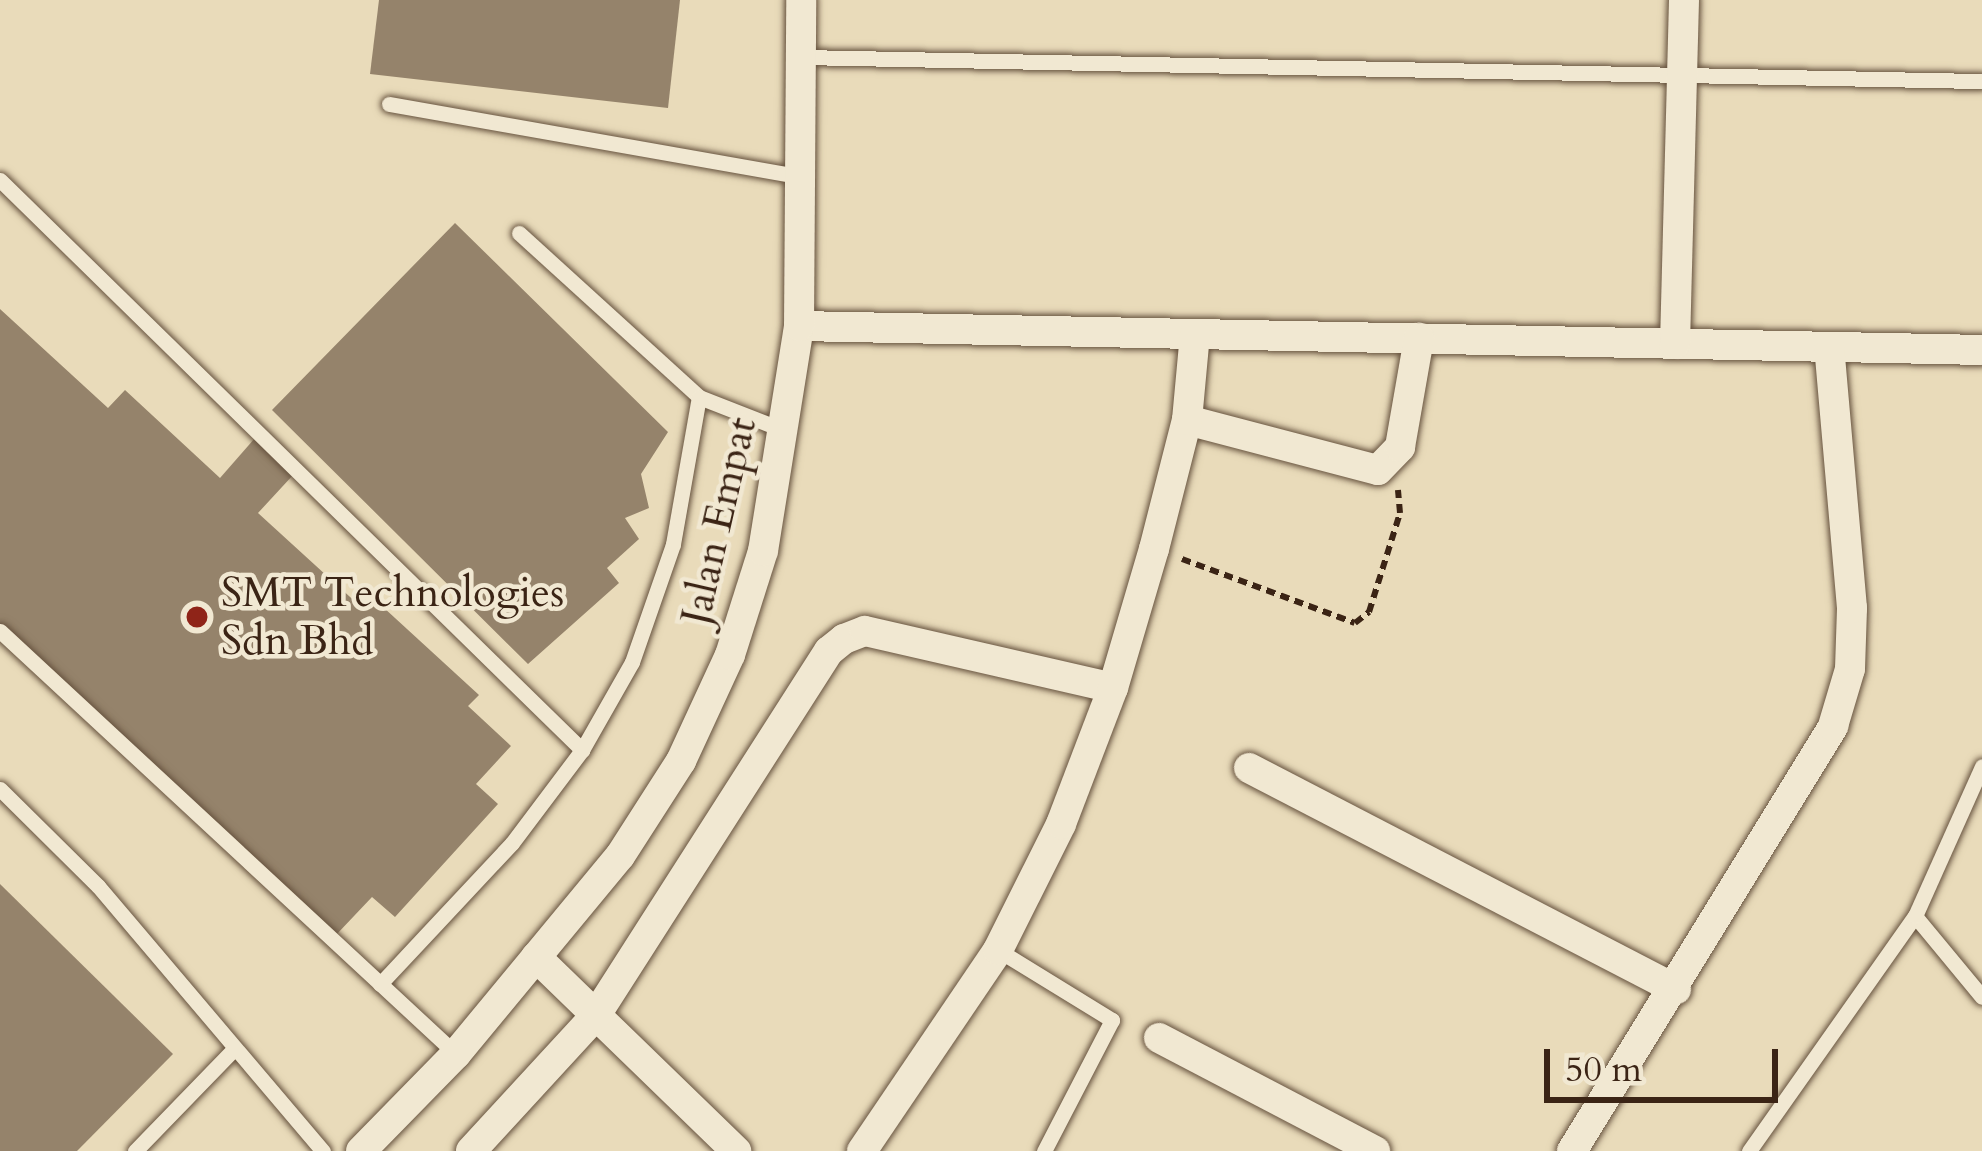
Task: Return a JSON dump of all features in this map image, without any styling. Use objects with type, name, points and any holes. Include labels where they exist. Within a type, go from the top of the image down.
[{"type":"street","name":"Jalan Empat","points":[[361,1151],[455,1054],[620,856],[681,761],[744,614],[785,432],[799,326],[801,0]]},
{"type":"street","points":[[1675,344],[1684,0]]},
{"type":"street","points":[[799,326],[1982,350]]},
{"type":"street","points":[[862,1151],[998,950],[1060,824],[1113,688],[1154,549],[1187,420],[1195,334]]},
{"type":"street","points":[[1187,420],[1369,469],[1390,464],[1400,447],[1419,338]]},
{"type":"street","points":[[1572,1151],[1833,726],[1850,669],[1828,347]]},
{"type":"street","points":[[471,1151],[596,1015],[829,650],[844,638],[865,631],[1113,688]]},
{"type":"street","points":[[1249,768],[1676,988]]},
{"type":"street","points":[[536,957],[736,1151]]},
{"type":"street","points":[[1159,1038],[1375,1151]]},
{"type":"lane","points":[[802,57],[1982,81]]},
{"type":"lane","points":[[389,104],[801,177]]},
{"type":"lane","points":[[0,180],[582,750]]},
{"type":"lane","points":[[519,233],[699,397],[785,432]]},
{"type":"lane","points":[[380,984],[512,843],[582,750],[632,662],[673,544],[699,397]]},
{"type":"lane","points":[[0,631],[455,1054]]},
{"type":"lane","points":[[1749,1151],[1915,916],[1982,766]]},
{"type":"lane","points":[[0,790],[98,886],[232,1051],[323,1151]]},
{"type":"lane","points":[[1915,916],[1982,997]]},
{"type":"lane","points":[[998,950],[1112,1020],[1044,1151]]},
{"type":"lane","points":[[135,1151],[232,1051]]},
{"type":"path","points":[[1154,549],[1355,623],[1369,612],[1400,513],[1390,464]]},
{"type":"building","points":[[379,0],[680,0],[668,108],[370,74]]},
{"type":"building","points":[[455,223],[668,432],[641,474],[649,508],[625,518],[639,539],[607,568],[619,583],[528,664],[272,410]]},
{"type":"building","name":"SMT Technologies Sdn Bhd","points":[[0,309],[108,408],[125,390],[220,478],[255,438],[294,474],[258,513],[361,607],[371,596],[479,695],[468,706],[511,746],[476,784],[498,804],[395,917],[372,897],[336,935],[0,626]]},
{"type":"building","points":[[0,884],[173,1054],[77,1151],[0,1151]]},
{"type":"place","name":"SMT Technologies Sdn Bhd","points":[[197,617]]}]
